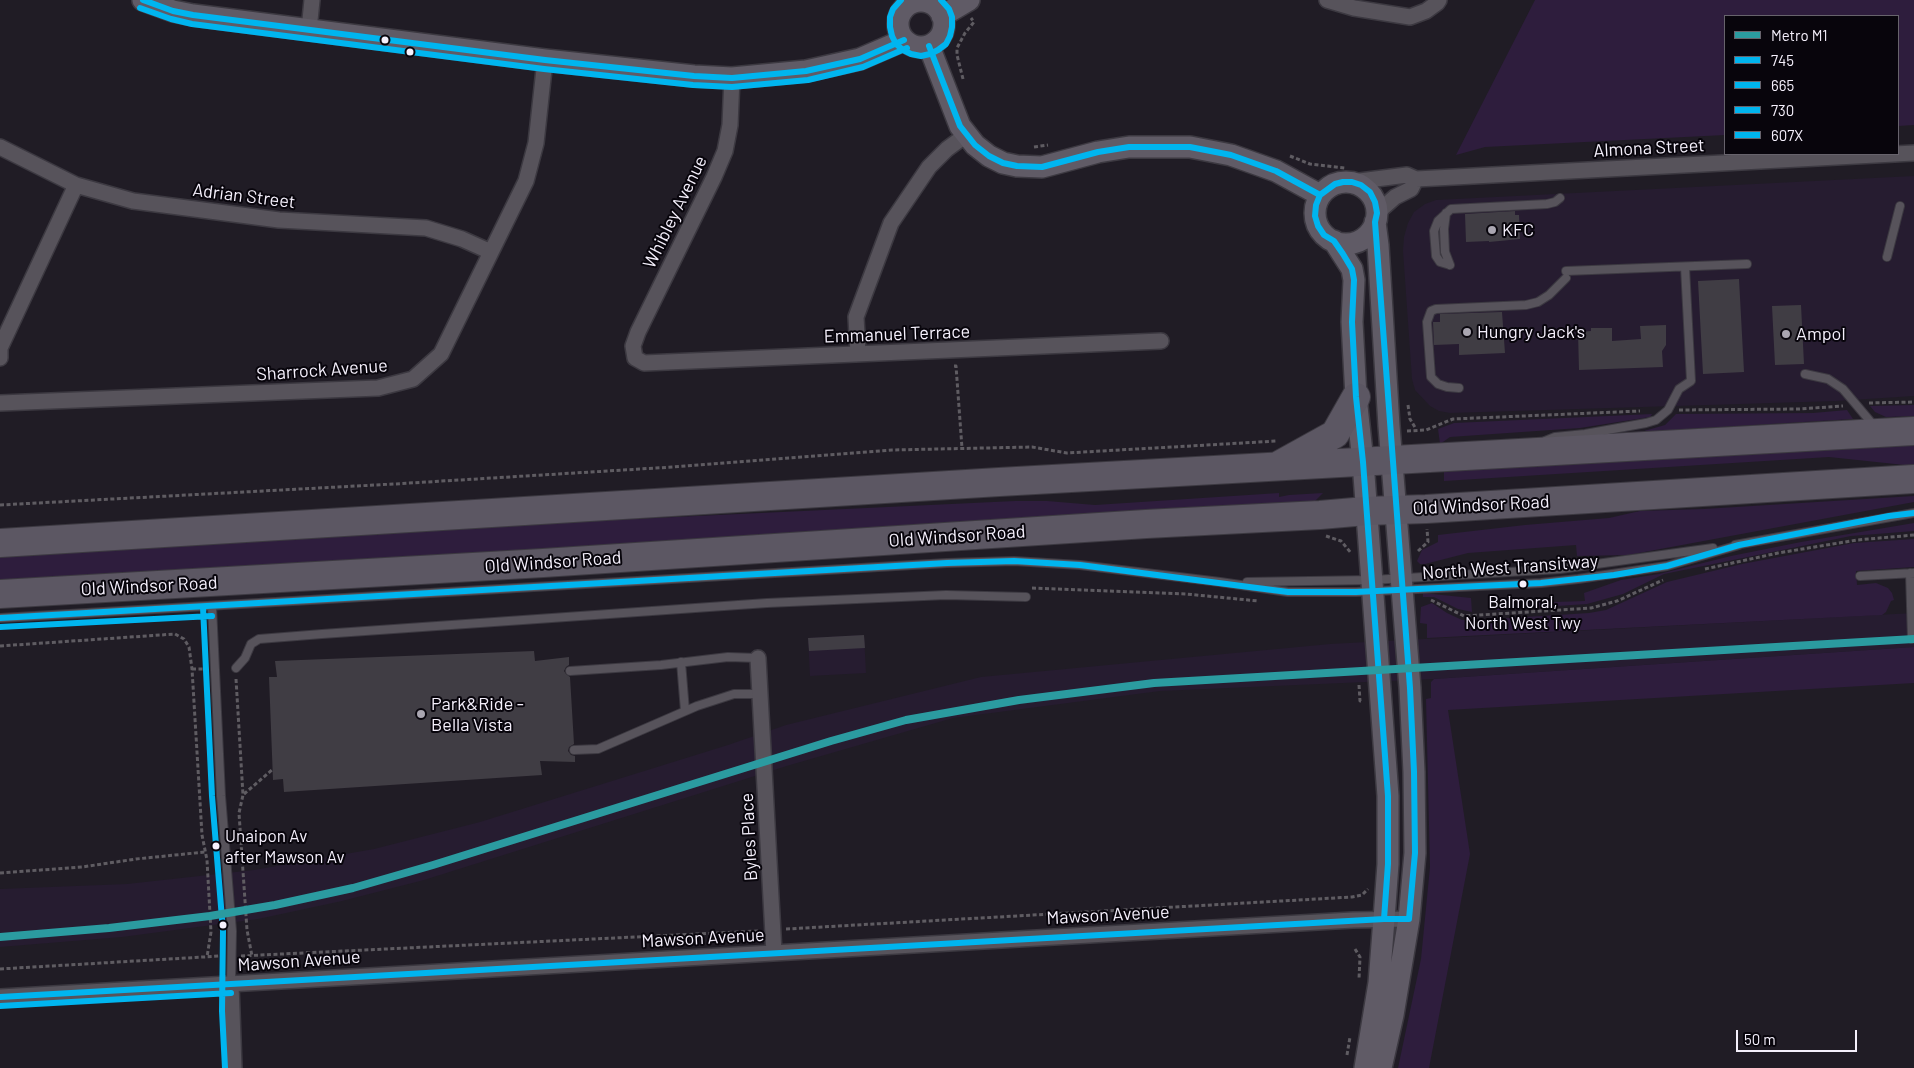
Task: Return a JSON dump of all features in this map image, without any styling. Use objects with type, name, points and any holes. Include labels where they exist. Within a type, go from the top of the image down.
[{"type":"highway","points":[[1277,454],[1335,434],[1356,397]]},
{"type":"highway","points":[[0,543],[1277,454],[1363,462],[1914,432]]},
{"type":"highway","name":"Old Windsor Road","points":[[0,594],[533,564],[1146,524],[1320,515],[1366,510],[1395,510],[1914,479]]},
{"type":"street","points":[[143,0],[173,11],[193,15],[545,60],[694,76],[732,78],[806,71],[843,63],[904,40]]},
{"type":"street","points":[[309,30],[312,0]]},
{"type":"street","points":[[942,16],[969,0]]},
{"type":"street","points":[[1327,0],[1354,8],[1410,17],[1426,11],[1438,2]]},
{"type":"street","points":[[910,2],[932,4],[942,16],[944,23],[940,37],[929,46],[916,47],[904,40],[898,28],[900,14],[910,2]]},
{"type":"street","points":[[929,46],[953,112],[966,135],[975,146],[1003,163],[1030,168],[1042,167],[1098,152],[1129,147],[1168,146],[1209,150],[1231,155],[1276,171],[1320,195]]},
{"type":"street","name":"Sharrock Avenue","points":[[0,402],[378,388],[413,379],[441,354],[526,181],[536,143],[545,60]]},
{"type":"street","name":"Whibley Avenue","points":[[635,358],[633,346],[638,332],[725,151],[730,125],[732,78]]},
{"type":"street","points":[[858,354],[856,317],[891,223],[929,167],[947,149],[966,135]]},
{"type":"street","name":"Adrian Street","points":[[0,147],[76,186],[133,201],[279,220],[426,228],[462,238],[491,252]]},
{"type":"street","name":"Almona Street","points":[[1899,154],[1914,153]]},
{"type":"street","name":"Almona Street","points":[[1352,182],[1407,175],[1416,179],[1876,155]]},
{"type":"street","points":[[1381,1068],[1398,990],[1409,919],[1414,853],[1414,772],[1410,688],[1395,510],[1392,460],[1378,245],[1376,217],[1375,202],[1370,192],[1361,186],[1352,182],[1335,184],[1320,195],[1316,205],[1315,216],[1318,226],[1324,235],[1344,244],[1355,242],[1364,238],[1371,231],[1376,217],[1395,197],[1411,189],[1416,179]]},
{"type":"street","points":[[0,358],[0,348],[76,186]]},
{"type":"street","points":[[1334,241],[1352,269],[1354,280],[1352,322],[1356,397],[1373,586],[1388,796],[1388,864],[1379,983],[1356,1064]]},
{"type":"street","name":"Emmanuel Terrace","points":[[635,358],[644,363],[656,364],[1161,341]]},
{"type":"street","name":"Byles Place","points":[[758,658],[774,953]]},
{"type":"street","name":"Mawson Avenue","points":[[0,997],[382,974],[1409,919]]},
{"type":"street","points":[[231,984],[234,1068]]},
{"type":"lane","points":[[1450,265],[1440,262],[1436,256],[1434,231],[1438,221],[1446,213],[1457,208],[1547,204],[1555,202],[1560,198]]},
{"type":"lane","points":[[1887,257],[1900,206]]},
{"type":"lane","points":[[1459,388],[1438,384],[1431,377],[1427,322],[1432,311],[1436,309],[1526,305],[1538,302],[1549,295],[1566,274],[1747,264]]},
{"type":"lane","points":[[1532,452],[1547,440],[1555,437],[1585,434],[1656,420],[1668,410],[1679,390],[1691,381],[1685,266]]},
{"type":"lane","points":[[1805,374],[1828,379],[1843,389],[1880,433]]},
{"type":"lane","name":"North West Transitway","points":[[0,618],[947,563],[1014,561],[1080,565],[1288,592],[1401,584],[1560,569],[1739,545],[1889,516],[1914,513]]},
{"type":"lane","name":"North West Transitway","points":[[1401,584],[1541,583],[1614,575],[1667,566],[1739,545]]},
{"type":"lane","points":[[1860,576],[1912,573],[1912,639]]},
{"type":"lane","points":[[236,668],[245,658],[251,644],[259,640],[322,634],[767,603],[946,595],[1026,597]]},
{"type":"lane","points":[[212,607],[221,796],[232,931],[231,984]]},
{"type":"lane","points":[[570,671],[661,665],[728,656],[758,658]]},
{"type":"lane","points":[[681,662],[685,711]]},
{"type":"lane","points":[[574,750],[598,749],[685,711],[734,694],[760,694]]},
{"type":"path","points":[[948,351],[948,366],[956,366],[962,448]]},
{"type":"path","points":[[0,505],[673,467],[892,450],[1032,447],[1067,453],[1277,454]]},
{"type":"path","points":[[1321,534],[1341,541],[1351,552],[1352,561]]},
{"type":"path","points":[[0,646],[175,634],[184,639],[189,647],[192,669],[199,798],[202,835],[207,860],[211,932],[207,957],[0,970]]},
{"type":"path","points":[[236,668],[243,794],[240,813],[247,930],[252,956]]},
{"type":"path","points":[[243,794],[273,769]]},
{"type":"path","points":[[0,872],[82,867],[205,852]]},
{"type":"path","points":[[260,956],[773,930],[1352,897]]},
{"type":"path","points":[[1354,949],[1360,957],[1359,984]]},
{"type":"path","points":[[1352,1028],[1356,1064]]},
{"type":"shaded area","points":[[1535,0],[1914,0],[1914,125],[1899,126],[1899,15],[1724,15],[1724,135],[1485,147],[1456,155]]},
{"type":"shaded area","points":[[1914,176],[1914,396],[1836,401],[1450,413],[1439,411],[1430,406],[1415,390],[1412,379],[1403,251],[1408,223],[1414,212],[1425,204],[1436,200]]},
{"type":"shaded area","points":[[1914,405],[1914,416],[1886,417],[1875,412],[1870,406]]},
{"type":"shaded area","points":[[1847,410],[1853,419],[1687,429],[1683,433],[1598,437],[1644,431],[1665,425],[1676,414],[1813,413]]},
{"type":"shaded area","points":[[1652,414],[1650,417],[1580,428],[1450,437],[1440,444],[1438,429],[1454,423]]},
{"type":"shaded area","points":[[1914,444],[1914,466],[1829,457],[1444,481],[1444,469]]},
{"type":"shaded area","points":[[1279,493],[1279,497],[1323,493],[1314,502],[785,536],[0,580],[0,553],[358,532],[1015,501],[1047,501],[1095,505]]},
{"type":"shaded area","points":[[1914,496],[1914,502],[1628,555],[1577,556],[1576,545],[1468,553],[1425,564],[1420,564],[1417,561],[1422,550],[1438,542],[1438,535],[1609,518],[1640,511],[1704,509]]},
{"type":"shaded area","points":[[1914,523],[1914,531],[1851,536],[1664,574],[1623,594],[1587,604],[1497,610],[1496,604],[1585,601],[1584,593],[1621,580],[1659,574],[1731,556],[1801,542]]},
{"type":"shaded area","points":[[1914,539],[1914,567],[1856,571],[1857,585],[1876,583],[1888,588],[1892,593],[1894,600],[1891,601],[1886,612],[1882,615],[1427,638],[1427,624],[1420,623],[1421,607],[1432,603],[1462,620],[1589,613],[1606,610],[1667,582],[1742,564],[1854,543]]},
{"type":"shaded area","points":[[1423,593],[1471,598],[1472,612],[1458,609],[1434,597],[1423,597]]},
{"type":"shaded area","points":[[1914,613],[1914,647],[1434,679],[1160,691],[953,718],[790,765],[424,880],[342,901],[258,919],[122,937],[0,947],[0,889],[127,884],[254,870],[374,849],[480,822],[728,745],[786,725],[981,677],[1330,644]]},
{"type":"shaded area","points":[[864,635],[866,673],[810,676],[808,638]]},
{"type":"shaded area","points":[[1914,647],[1914,683],[1448,710],[1470,854],[1429,1068],[1398,1068],[1421,959],[1430,867],[1426,699],[1431,698],[1431,682],[1434,679]]},
{"type":"building","name":"KFC","points":[[1515,211],[1515,215],[1519,215],[1520,239],[1466,242],[1465,214]]},
{"type":"building","points":[[1739,279],[1744,372],[1703,374],[1698,281]]},
{"type":"building","points":[[1801,305],[1804,364],[1775,365],[1772,306]]},
{"type":"building","name":"Hungry Jack's","points":[[1502,312],[1505,353],[1459,355],[1459,344],[1434,345],[1433,322],[1440,322],[1440,314]]},
{"type":"building","points":[[1666,325],[1666,345],[1662,351],[1663,367],[1579,370],[1578,332],[1591,331],[1591,328],[1612,328],[1612,341],[1641,339],[1640,326]]},
{"type":"building","points":[[864,635],[865,648],[809,651],[808,638]]},
{"type":"building","name":"Park&Ride - Bella Vista","points":[[534,651],[535,661],[569,657],[569,665],[564,671],[570,677],[574,744],[569,747],[568,751],[571,755],[575,756],[575,762],[540,761],[542,775],[284,792],[283,779],[273,780],[269,677],[277,677],[275,661]]},
{"type":"metro line","name":"M1","points":[[0,937],[109,928],[210,916],[275,905],[353,888],[433,865],[831,741],[906,720],[1019,700],[1154,683],[1914,639]]},
{"type":"transit line","name":"745","points":[[143,0],[173,11],[193,15],[545,60],[694,76],[732,78],[806,71],[860,59],[904,40]]},
{"type":"transit line","name":"730","points":[[901,0],[893,9],[890,17],[892,36],[896,44],[903,50],[921,56],[938,50],[946,44],[950,36],[952,17],[949,9],[941,0]]},
{"type":"transit line","name":"730","points":[[140,8],[192,24],[544,69],[693,85],[732,87],[808,80],[863,67],[907,48]]},
{"type":"transit line","name":"745","points":[[929,46],[960,126],[975,145],[989,156],[1003,163],[1017,166],[1042,167],[1098,152],[1129,147],[1190,147],[1231,155],[1276,171],[1320,195]]},
{"type":"transit line","name":"745","points":[[1343,182],[1361,185],[1370,192],[1375,202],[1377,213],[1375,222],[1410,688],[1414,772],[1415,853],[1409,919],[1384,919],[1388,864],[1388,796],[1363,462],[1356,397],[1352,322],[1354,280],[1352,269],[1343,254],[1334,241],[1324,235],[1318,226],[1315,216],[1316,205],[1320,195],[1335,184],[1343,182]]},
{"type":"transit line","name":"665","points":[[0,618],[947,563],[1014,561],[1080,565],[1288,592],[1356,592],[1541,583],[1614,575],[1667,566],[1739,545],[1889,516],[1914,513]]},
{"type":"transit line","name":"607X","points":[[203,607],[212,796],[223,931],[222,1011],[225,1068]]},
{"type":"transit line","name":"607X","points":[[0,627],[212,616]]},
{"type":"transit line","name":"745","points":[[0,997],[1384,919]]},
{"type":"transit line","name":"607X","points":[[0,1006],[231,993]]},
{"type":"place","name":"KFC","points":[[1492,230]]},
{"type":"place","name":"Hungry Jack's","points":[[1467,332]]},
{"type":"place","name":"Ampol","points":[[1786,334]]},
{"type":"place","name":"Balmoral, North West Twy","points":[[1523,584]]},
{"type":"place","name":"Park&Ride - Bella Vista","points":[[421,714]]},
{"type":"place","name":"Unaipon Av after Mawson Av","points":[[216,846]]}]
